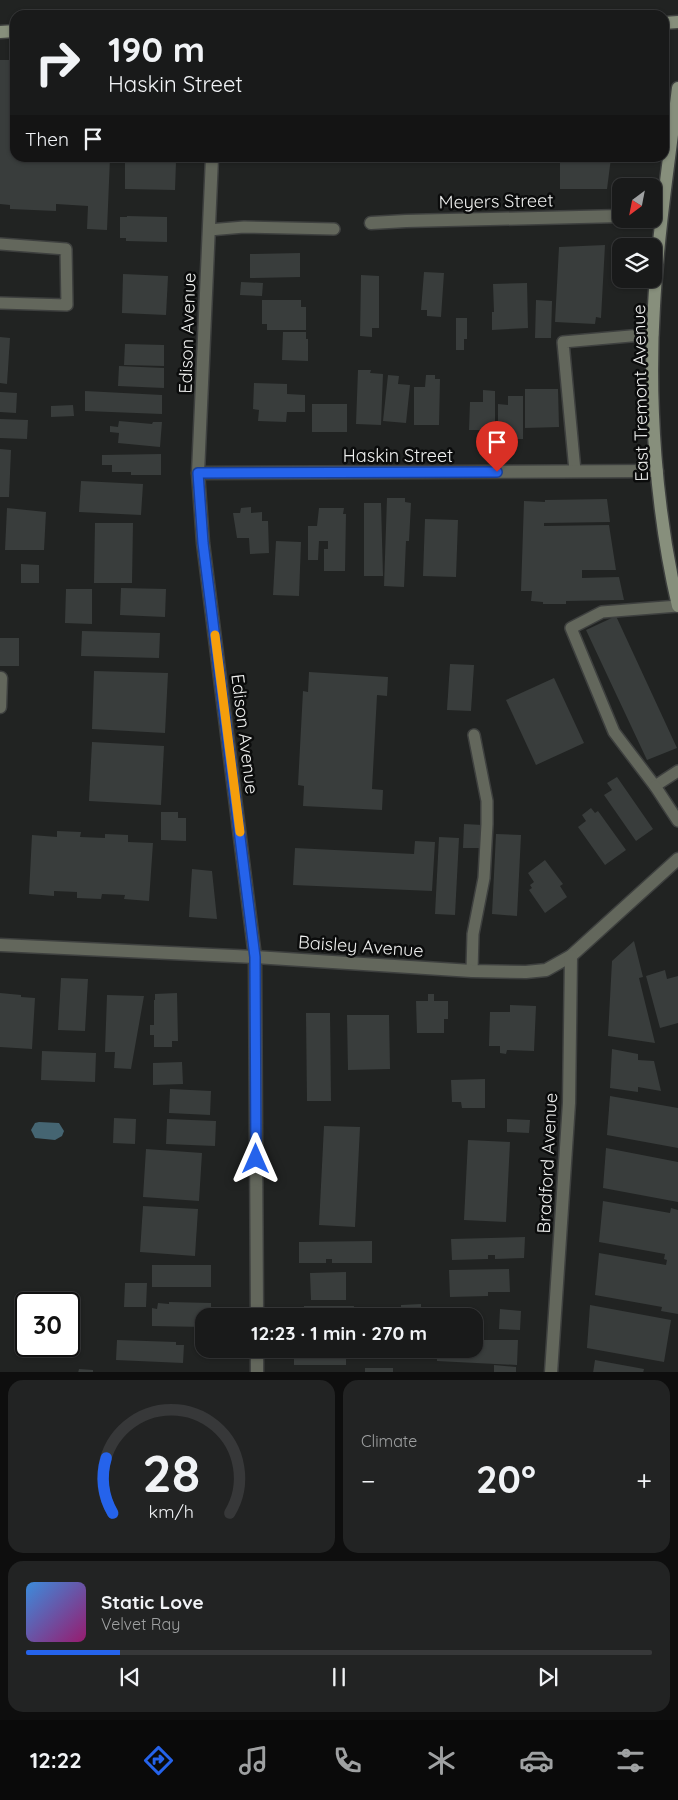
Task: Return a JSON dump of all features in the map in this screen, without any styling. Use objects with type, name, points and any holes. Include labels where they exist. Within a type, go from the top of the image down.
[{"type":"main road","name":"East Tremont Avenue","points":[[669,145],[678,88]]},
{"type":"main road","name":"East Tremont Avenue","points":[[662,190],[666,162]]},
{"type":"main road","name":"East Tremont Avenue","points":[[658,228],[653,334],[657,471],[668,562],[678,606]]},
{"type":"street","name":"Edison Avenue","points":[[212,162],[198,473],[203,543],[255,957],[257,1308]]},
{"type":"street","name":"Meyers Street","points":[[371,223],[612,216]]},
{"type":"street","name":"Haskin Street","points":[[198,473],[657,471]]},
{"type":"street","points":[[0,707],[2,678]]},
{"type":"street","name":"Baisley Avenue","points":[[0,945],[255,957],[472,971],[536,972],[554,966],[571,956],[676,864]]},
{"type":"street","name":"Bradford Avenue","points":[[552,1372],[569,1103],[571,956]]},
{"type":"street","points":[[257,1358],[257,1372]]},
{"type":"lane","points":[[209,230],[244,227],[334,229]]},
{"type":"lane","points":[[0,244],[66,249],[67,305],[0,303]]},
{"type":"lane","points":[[575,471],[564,342],[653,334]]},
{"type":"lane","points":[[678,606],[602,612],[571,628],[614,732],[655,786],[678,821]]},
{"type":"lane","points":[[472,971],[473,934],[484,878],[487,824],[487,801],[474,735]]},
{"type":"lane","points":[[655,786],[678,771]]},
{"type":"water","points":[[35,1123],[59,1123],[64,1131],[62,1136],[55,1140],[35,1138],[31,1130]]},
{"type":"building","points":[[0,60],[10,60],[10,162],[110,162],[107,230],[87,229],[88,206],[56,204],[56,211],[10,209],[10,205],[0,204]]},
{"type":"building","points":[[125,162],[176,162],[175,190],[125,189]]},
{"type":"building","points":[[560,162],[610,162],[607,189],[560,189]]},
{"type":"building","points":[[120,217],[167,217],[167,242],[126,241],[126,238],[120,238]]},
{"type":"building","points":[[605,245],[601,318],[596,317],[595,324],[555,322],[559,247]]},
{"type":"building","points":[[300,253],[300,277],[250,278],[250,254]]},
{"type":"building","points":[[424,272],[444,273],[441,317],[427,316],[427,310],[421,310]]},
{"type":"building","points":[[123,274],[168,276],[166,315],[122,313]]},
{"type":"building","points":[[361,275],[379,276],[379,328],[372,328],[372,337],[360,336]]},
{"type":"building","points":[[241,282],[263,283],[262,296],[240,295]]},
{"type":"building","points":[[527,283],[528,328],[492,330],[492,312],[494,312],[493,284]]},
{"type":"building","points":[[262,300],[301,300],[301,307],[306,307],[306,330],[267,330],[267,324],[262,324]]},
{"type":"building","points":[[536,300],[552,301],[551,338],[535,338]]},
{"type":"building","points":[[456,318],[467,318],[467,339],[464,339],[464,350],[456,350]]},
{"type":"building","points":[[283,332],[306,332],[306,339],[308,339],[308,361],[282,360]]},
{"type":"building","points":[[0,337],[10,338],[7,384],[0,383]]},
{"type":"building","points":[[125,344],[164,345],[164,366],[124,365]]},
{"type":"building","points":[[119,366],[164,368],[164,388],[118,386]]},
{"type":"building","points":[[358,370],[371,370],[370,373],[383,374],[381,425],[356,424]]},
{"type":"building","points":[[388,375],[399,376],[398,384],[410,385],[406,423],[383,421]]},
{"type":"building","points":[[426,375],[435,375],[435,379],[440,379],[439,425],[414,425],[414,387],[425,387]]},
{"type":"building","points":[[254,383],[287,384],[287,394],[305,395],[305,412],[287,412],[286,422],[258,421],[259,410],[253,409]]},
{"type":"building","points":[[525,389],[558,389],[559,427],[525,428]]},
{"type":"building","points":[[483,390],[495,391],[495,430],[469,430],[470,402],[483,402]]},
{"type":"building","points":[[85,391],[162,395],[162,414],[85,411]]},
{"type":"building","points":[[0,392],[17,393],[16,413],[0,412]]},
{"type":"building","points":[[508,396],[523,396],[523,439],[498,439],[498,404],[508,405]]},
{"type":"building","points":[[312,404],[347,404],[347,432],[312,432]]},
{"type":"building","points":[[73,405],[74,416],[51,417],[51,406]]},
{"type":"building","points":[[0,419],[28,420],[27,439],[0,438]]},
{"type":"building","points":[[119,421],[152,424],[153,422],[162,422],[160,447],[118,443],[119,433],[110,432],[110,426],[118,427]]},
{"type":"building","points":[[0,449],[11,450],[9,497],[0,497]]},
{"type":"building","points":[[161,454],[161,475],[131,475],[131,472],[112,472],[112,465],[102,465],[102,455]]},
{"type":"building","points":[[81,481],[143,484],[141,515],[79,512]]},
{"type":"building","points":[[387,498],[405,498],[405,502],[411,503],[409,541],[406,541],[404,587],[384,586]]},
{"type":"building","points":[[607,499],[610,522],[544,523],[544,526],[609,525],[616,570],[582,570],[582,578],[619,577],[624,600],[566,601],[566,604],[543,604],[543,602],[531,601],[532,591],[521,591],[524,501],[545,502],[545,500]]},
{"type":"building","points":[[364,503],[381,503],[383,576],[364,576]]},
{"type":"building","points":[[251,507],[251,513],[262,512],[262,521],[268,521],[269,553],[250,554],[249,538],[237,538],[233,513],[240,513],[241,508]]},
{"type":"building","points":[[7,508],[46,512],[44,550],[5,550]]},
{"type":"building","points":[[319,508],[344,508],[343,514],[346,514],[345,571],[324,571],[324,549],[328,549],[328,541],[319,541],[318,560],[308,560],[308,526],[317,526]]},
{"type":"building","points":[[425,519],[458,520],[456,577],[423,576]]},
{"type":"building","points":[[95,523],[133,523],[132,583],[94,583]]},
{"type":"building","points":[[276,541],[301,542],[299,596],[273,595]]},
{"type":"building","points":[[21,564],[39,565],[39,583],[21,583]]},
{"type":"building","points":[[121,588],[166,589],[165,617],[120,615]]},
{"type":"building","points":[[66,589],[92,589],[92,624],[65,623]]},
{"type":"building","points":[[616,616],[677,748],[647,760],[586,630]]},
{"type":"building","points":[[82,631],[160,633],[159,658],[81,656]]},
{"type":"building","points":[[0,638],[19,638],[19,666],[0,666]]},
{"type":"building","points":[[450,664],[474,665],[471,711],[447,710]]},
{"type":"building","points":[[94,671],[168,673],[165,733],[92,729]]},
{"type":"building","points":[[309,672],[388,677],[387,696],[377,695],[372,789],[383,790],[382,810],[303,806],[304,786],[298,785],[303,691],[308,692]]},
{"type":"building","points":[[554,678],[584,743],[536,765],[506,700]]},
{"type":"building","points":[[92,742],[164,746],[161,805],[89,801]]},
{"type":"building","points":[[617,777],[653,829],[636,841],[604,795],[612,790],[607,783]]},
{"type":"building","points":[[591,808],[595,813],[598,811],[626,850],[605,865],[578,827],[586,821],[582,815]]},
{"type":"building","points":[[161,812],[178,812],[178,818],[186,818],[186,841],[161,840]]},
{"type":"building","points":[[464,824],[483,825],[482,848],[463,848]]},
{"type":"building","points":[[57,831],[81,832],[80,837],[105,838],[105,834],[128,835],[128,842],[153,843],[149,901],[124,899],[125,895],[102,894],[101,899],[77,898],[77,892],[54,891],[54,896],[29,894],[32,835],[57,837]]},
{"type":"building","points":[[496,834],[521,835],[517,916],[492,914]]},
{"type":"building","points":[[439,837],[459,838],[455,915],[435,914]]},
{"type":"building","points":[[415,841],[435,842],[432,891],[293,885],[295,848],[414,854]]},
{"type":"building","points":[[545,860],[563,884],[560,886],[567,897],[545,913],[529,890],[532,888],[530,885],[534,882],[528,873]]},
{"type":"building","points":[[192,869],[212,871],[217,919],[189,917]]},
{"type":"building","points":[[634,941],[643,977],[639,978],[655,1043],[608,1036],[612,961]]},
{"type":"building","points":[[665,970],[667,979],[678,976],[678,1023],[660,1028],[646,976]]},
{"type":"building","points":[[61,978],[88,979],[85,1031],[58,1030]]},
{"type":"building","points":[[0,993],[35,998],[32,1049],[0,1047]]},
{"type":"building","points":[[177,993],[178,1041],[172,1041],[172,1047],[154,1047],[154,1035],[150,1035],[150,1025],[154,1025],[155,994]]},
{"type":"building","points":[[428,994],[434,994],[434,1001],[448,1001],[448,1019],[444,1019],[444,1033],[417,1033],[416,1001],[428,1001]]},
{"type":"building","points":[[107,995],[144,996],[131,1069],[114,1068],[115,1052],[105,1052]]},
{"type":"building","points":[[510,1005],[536,1006],[534,1051],[507,1050],[506,1054],[500,1053],[500,1046],[489,1046],[490,1012],[510,1012]]},
{"type":"building","points":[[306,1013],[330,1013],[331,1101],[307,1101]]},
{"type":"building","points":[[347,1015],[389,1015],[390,1069],[348,1070]]},
{"type":"building","points":[[612,1049],[638,1054],[638,1060],[654,1061],[661,1091],[638,1087],[638,1092],[610,1088]]},
{"type":"building","points":[[42,1051],[96,1053],[95,1082],[41,1080]]},
{"type":"building","points":[[182,1062],[183,1084],[153,1085],[153,1063]]},
{"type":"building","points":[[485,1079],[485,1108],[462,1108],[461,1102],[452,1102],[451,1080]]},
{"type":"building","points":[[170,1089],[211,1091],[210,1115],[169,1113]]},
{"type":"building","points":[[610,1096],[678,1108],[678,1148],[607,1135]]},
{"type":"building","points":[[114,1118],[136,1119],[135,1144],[113,1143]]},
{"type":"building","points":[[167,1119],[216,1121],[215,1146],[166,1144]]},
{"type":"building","points":[[507,1119],[530,1120],[529,1133],[507,1132]]},
{"type":"building","points":[[324,1126],[360,1127],[355,1227],[319,1225]]},
{"type":"building","points":[[468,1140],[510,1142],[506,1222],[464,1220]]},
{"type":"building","points":[[606,1148],[678,1162],[678,1202],[603,1188]]},
{"type":"building","points":[[146,1149],[202,1153],[199,1201],[143,1197]]},
{"type":"building","points":[[603,1201],[670,1213],[671,1208],[678,1210],[678,1314],[661,1311],[662,1307],[595,1295],[599,1253],[666,1265],[667,1260],[664,1259],[665,1254],[599,1242]]},
{"type":"building","points":[[143,1206],[198,1209],[195,1256],[140,1252]]},
{"type":"building","points":[[525,1237],[524,1258],[495,1259],[495,1255],[488,1255],[488,1259],[452,1260],[451,1239]]},
{"type":"building","points":[[372,1241],[372,1263],[332,1263],[332,1259],[326,1259],[326,1263],[299,1263],[299,1242]]},
{"type":"building","points":[[152,1265],[211,1265],[211,1287],[152,1287]]},
{"type":"building","points":[[509,1269],[510,1292],[488,1292],[488,1296],[450,1297],[449,1270]]},
{"type":"building","points":[[346,1272],[346,1300],[311,1300],[310,1273]]},
{"type":"building","points":[[125,1283],[147,1283],[146,1307],[124,1307]]},
{"type":"building","points":[[169,1302],[211,1303],[211,1308],[195,1308],[195,1327],[152,1326],[152,1308],[157,1309],[158,1303],[169,1304]]},
{"type":"building","points":[[421,1304],[421,1308],[401,1308],[401,1305]]},
{"type":"building","points":[[590,1305],[671,1320],[664,1362],[587,1348]]},
{"type":"building","points":[[304,1306],[354,1306],[354,1308],[304,1308]]},
{"type":"building","points":[[500,1309],[521,1311],[520,1330],[499,1329]]},
{"type":"building","points":[[117,1340],[176,1342],[176,1345],[184,1345],[183,1363],[116,1360]]},
{"type":"building","points":[[483,1340],[518,1340],[517,1365],[437,1361],[437,1358],[483,1358]]},
{"type":"building","points":[[294,1358],[346,1358],[346,1365],[294,1365]]},
{"type":"building","points":[[595,1360],[644,1369],[643,1372],[593,1372]]},
{"type":"building","points":[[494,1365],[516,1367],[516,1372],[494,1372]]},
{"type":"building","points":[[365,1368],[393,1368],[393,1372],[365,1372]]},
{"type":"building","points":[[79,1369],[93,1370],[93,1372],[78,1372]]},
{"type":"slow traffic","points":[[215,635],[240,832]]},
{"type":"route","points":[[256,1159],[255,957],[203,543],[198,473],[497,472]]}]
